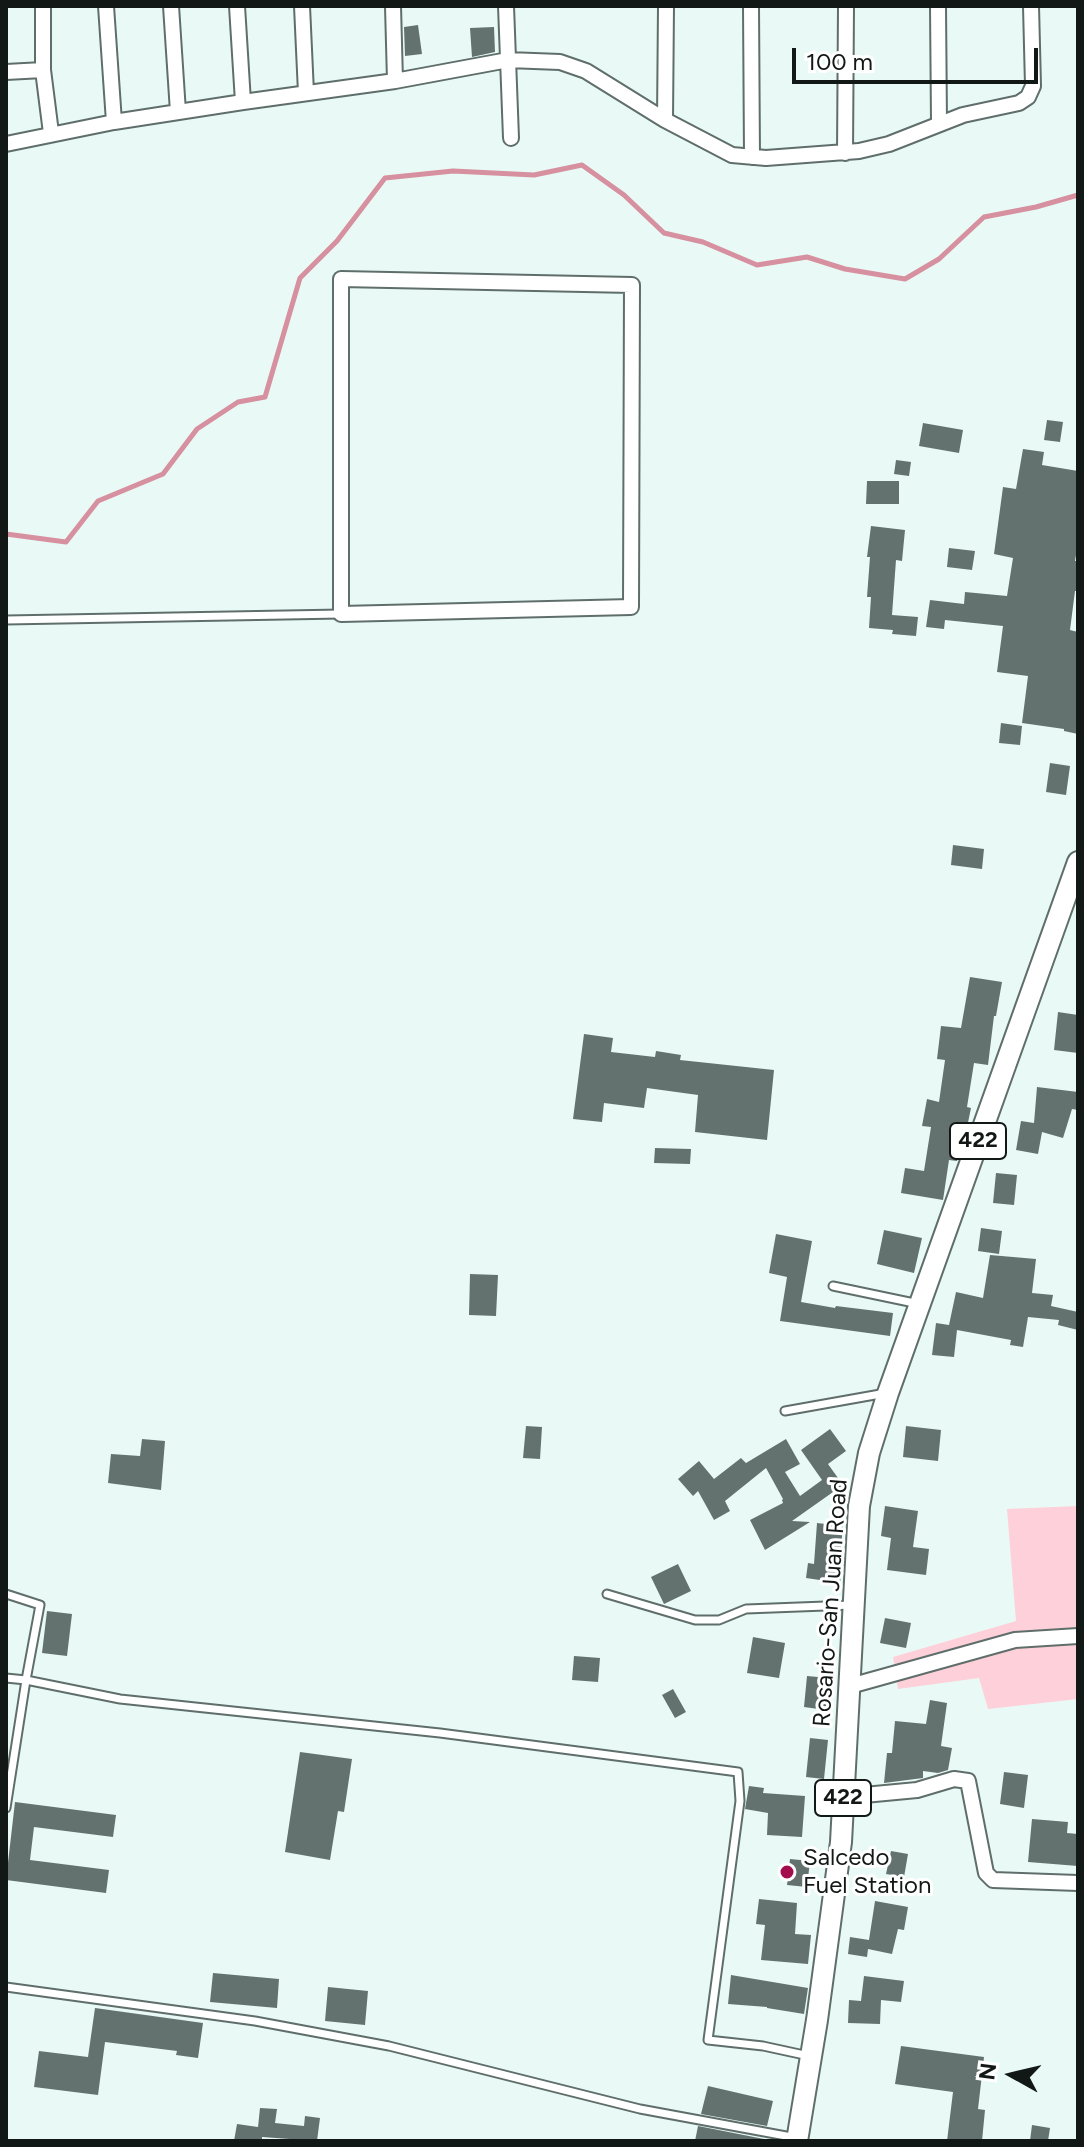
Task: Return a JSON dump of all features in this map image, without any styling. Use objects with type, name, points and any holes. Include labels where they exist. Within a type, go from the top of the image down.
[{"type":"main road","name":"Rosario-San Juan Road","points":[[798,2140],[841,1842],[859,1506],[869,1453],[1078,862]]},
{"type":"street","points":[[43,6],[43,70],[51,133]]},
{"type":"street","points":[[106,6],[114,122]]},
{"type":"street","points":[[171,6],[178,112]]},
{"type":"street","points":[[237,6],[243,102]]},
{"type":"street","points":[[302,6],[306,93]]},
{"type":"street","points":[[393,6],[395,81]]},
{"type":"street","points":[[506,6],[511,138]]},
{"type":"street","points":[[665,120],[666,6]]},
{"type":"street","points":[[751,6],[752,157]]},
{"type":"street","points":[[845,153],[846,6]]},
{"type":"street","points":[[938,6],[939,123]]},
{"type":"street","points":[[6,144],[114,122],[395,81],[508,60],[560,62],[586,71],[724,153],[752,157],[845,153],[889,144],[939,123],[1019,103],[1028,97],[1033,86],[1031,6]]},
{"type":"street","points":[[6,72],[43,70]]},
{"type":"street","points":[[341,279],[632,285],[631,607],[341,614],[341,279]]},
{"type":"street","points":[[850,1686],[1015,1640],[1078,1636]]},
{"type":"street","points":[[843,1797],[917,1790],[954,1779],[968,1781],[986,1873],[993,1880],[1078,1883]]},
{"type":"lane","points":[[6,620],[341,614]]},
{"type":"lane","points":[[833,1286],[921,1305]]},
{"type":"lane","points":[[785,1411],[888,1393]]},
{"type":"lane","points":[[6,1594],[40,1605],[6,1808]]},
{"type":"lane","points":[[607,1594],[695,1620],[719,1620],[746,1609],[854,1605]]},
{"type":"lane","points":[[6,1678],[120,1699],[440,1733],[738,1772],[740,1801],[708,2040],[763,2046],[811,2057]]},
{"type":"lane","points":[[6,1987],[255,2021],[389,2046],[640,2109],[798,2140]]},
{"type":"shaded area","points":[[1078,1506],[1078,1699],[988,1709],[979,1678],[898,1689],[893,1657],[1016,1621],[1007,1509]]},
{"type":"building","points":[[418,25],[422,54],[405,56],[404,27]]},
{"type":"building","points":[[494,27],[495,52],[472,57],[470,28]]},
{"type":"building","points":[[1047,420],[1063,422],[1060,442],[1044,440]]},
{"type":"building","points":[[923,423],[963,430],[959,453],[919,446]]},
{"type":"building","points":[[1023,449],[1044,452],[1042,465],[1078,471],[1075,561],[1078,561],[1078,591],[1075,591],[1070,630],[1078,632],[1078,734],[1022,723],[1028,676],[997,672],[1003,626],[945,620],[944,629],[926,627],[930,600],[964,604],[965,592],[1007,596],[1013,558],[994,554],[1003,487],[1016,489]]},
{"type":"building","points":[[896,460],[911,462],[909,476],[894,474]]},
{"type":"building","points":[[867,481],[899,481],[899,504],[866,504]]},
{"type":"building","points":[[871,526],[905,530],[902,561],[896,560],[892,615],[918,617],[916,636],[869,628],[871,597],[867,597],[870,557],[867,557]]},
{"type":"building","points":[[949,548],[975,551],[972,570],[947,567]]},
{"type":"building","points":[[1001,723],[1022,726],[1020,745],[999,743]]},
{"type":"building","points":[[1050,763],[1070,766],[1066,795],[1046,792]]},
{"type":"building","points":[[953,845],[984,849],[982,869],[951,865]]},
{"type":"building","points":[[970,977],[1002,982],[988,1065],[974,1063],[967,1107],[971,1108],[964,1142],[957,1161],[949,1160],[943,1200],[901,1193],[905,1168],[924,1171],[931,1127],[922,1126],[927,1099],[939,1102],[945,1060],[937,1059],[941,1026],[961,1028]]},
{"type":"building","points":[[1058,1012],[1078,1015],[1078,1053],[1054,1050]]},
{"type":"building","points":[[584,1034],[613,1038],[611,1052],[655,1057],[656,1051],[681,1055],[680,1060],[774,1070],[767,1140],[695,1132],[698,1095],[647,1088],[644,1108],[604,1103],[602,1122],[573,1119]]},
{"type":"building","points":[[1037,1087],[1078,1092],[1078,1110],[1072,1109],[1063,1138],[1042,1132],[1038,1154],[1016,1150],[1021,1121],[1034,1123]]},
{"type":"building","points":[[655,1148],[691,1149],[690,1164],[654,1163]]},
{"type":"building","points":[[996,1173],[1017,1175],[1014,1205],[993,1203]]},
{"type":"building","points":[[981,1228],[1002,1231],[999,1254],[978,1251]]},
{"type":"building","points":[[884,1230],[922,1238],[914,1273],[877,1264]]},
{"type":"building","points":[[776,1234],[812,1241],[801,1302],[893,1313],[890,1336],[780,1321],[787,1277],[769,1273]]},
{"type":"building","points":[[990,1255],[1036,1259],[1032,1293],[1053,1295],[1051,1306],[1078,1312],[1078,1330],[1058,1325],[1059,1320],[1028,1317],[1023,1347],[1010,1345],[1011,1340],[957,1330],[954,1357],[932,1355],[936,1323],[949,1325],[956,1292],[983,1298]]},
{"type":"building","points":[[470,1274],[498,1275],[496,1316],[469,1315]]},
{"type":"building","points":[[526,1426],[542,1427],[540,1459],[523,1458]]},
{"type":"building","points":[[906,1426],[941,1430],[938,1461],[903,1457]]},
{"type":"building","points":[[830,1429],[846,1451],[828,1464],[843,1485],[792,1521],[810,1522],[765,1550],[750,1520],[783,1503],[766,1468],[725,1501],[730,1511],[714,1520],[698,1491],[693,1496],[678,1479],[699,1461],[714,1479],[741,1458],[746,1463],[786,1439],[800,1464],[785,1472],[800,1496],[822,1480],[801,1450]]},
{"type":"building","points":[[142,1439],[165,1441],[161,1490],[108,1483],[111,1454],[140,1456]]},
{"type":"building","points":[[885,1506],[918,1511],[913,1547],[929,1549],[926,1575],[887,1570],[891,1538],[881,1536]]},
{"type":"building","points":[[817,1523],[843,1526],[840,1583],[806,1578],[808,1563],[814,1564]]},
{"type":"building","points":[[678,1564],[691,1591],[664,1604],[651,1577]]},
{"type":"building","points":[[47,1611],[72,1614],[67,1656],[42,1653]]},
{"type":"building","points":[[885,1618],[911,1623],[906,1648],[880,1643]]},
{"type":"building","points":[[753,1637],[785,1643],[779,1678],[747,1673]]},
{"type":"building","points":[[574,1656],[600,1658],[598,1682],[572,1680]]},
{"type":"building","points":[[807,1676],[829,1678],[826,1710],[804,1707]]},
{"type":"building","points":[[673,1689],[686,1712],[675,1718],[662,1695]]},
{"type":"building","points":[[930,1700],[947,1703],[941,1746],[952,1748],[948,1770],[938,1773],[923,1771],[923,1778],[884,1783],[887,1753],[892,1753],[895,1721],[926,1724]]},
{"type":"building","points":[[810,1738],[828,1740],[824,1779],[806,1777]]},
{"type":"building","points":[[300,1752],[352,1759],[344,1812],[338,1811],[330,1860],[285,1852]]},
{"type":"building","points":[[1004,1772],[1028,1775],[1024,1808],[1000,1804]]},
{"type":"building","points":[[749,1786],[764,1788],[763,1793],[805,1796],[802,1837],[767,1835],[768,1813],[745,1809]]},
{"type":"building","points":[[15,1802],[116,1815],[113,1837],[34,1827],[30,1860],[109,1870],[106,1893],[6,1880]]},
{"type":"building","points":[[1032,1819],[1068,1822],[1067,1833],[1078,1834],[1078,1866],[1028,1862]]},
{"type":"building","points":[[891,1851],[908,1854],[904,1877],[886,1874]]},
{"type":"building","points":[[790,1859],[810,1861],[807,1887],[787,1885]]},
{"type":"building","points":[[759,1899],[797,1903],[795,1934],[811,1935],[808,1964],[761,1960],[765,1925],[756,1924]]},
{"type":"building","points":[[875,1901],[908,1907],[904,1930],[898,1929],[892,1954],[868,1949],[867,1957],[848,1954],[850,1937],[869,1940]]},
{"type":"building","points":[[213,1973],[279,1979],[277,2008],[210,2002]]},
{"type":"building","points":[[731,1975],[808,1988],[804,2014],[728,2004]]},
{"type":"building","points":[[864,1976],[904,1981],[901,2002],[881,2000],[880,2024],[848,2023],[849,2000],[861,2001]]},
{"type":"building","points":[[328,1987],[368,1991],[365,2025],[325,2021]]},
{"type":"building","points":[[95,2008],[203,2023],[198,2058],[176,2055],[177,2051],[105,2042],[98,2095],[34,2087],[39,2051],[88,2057]]},
{"type":"building","points":[[901,2046],[984,2057],[978,2109],[985,2110],[982,2141],[947,2141],[953,2092],[895,2084]]},
{"type":"building","points":[[708,2086],[773,2101],[767,2126],[701,2114]]},
{"type":"building","points":[[260,2108],[277,2109],[275,2123],[304,2126],[305,2116],[320,2118],[317,2141],[262,2137],[262,2141],[234,2141],[237,2124],[258,2127]]},
{"type":"building","points":[[1032,2125],[1050,2128],[1048,2141],[1030,2141]]},
{"type":"building","points":[[698,2126],[764,2139],[764,2141],[695,2141]]},
{"type":"waterway","points":[[6,534],[66,542],[98,501],[163,474],[197,429],[238,402],[265,397],[300,278],[337,241],[385,178],[453,171],[534,175],[582,165],[624,195],[664,233],[703,242],[757,265],[807,257],[845,269],[905,279],[939,259],[984,217],[1078,195]]},
{"type":"place","name":"Salcedo Fuel Station","points":[[787,1872]]}]
